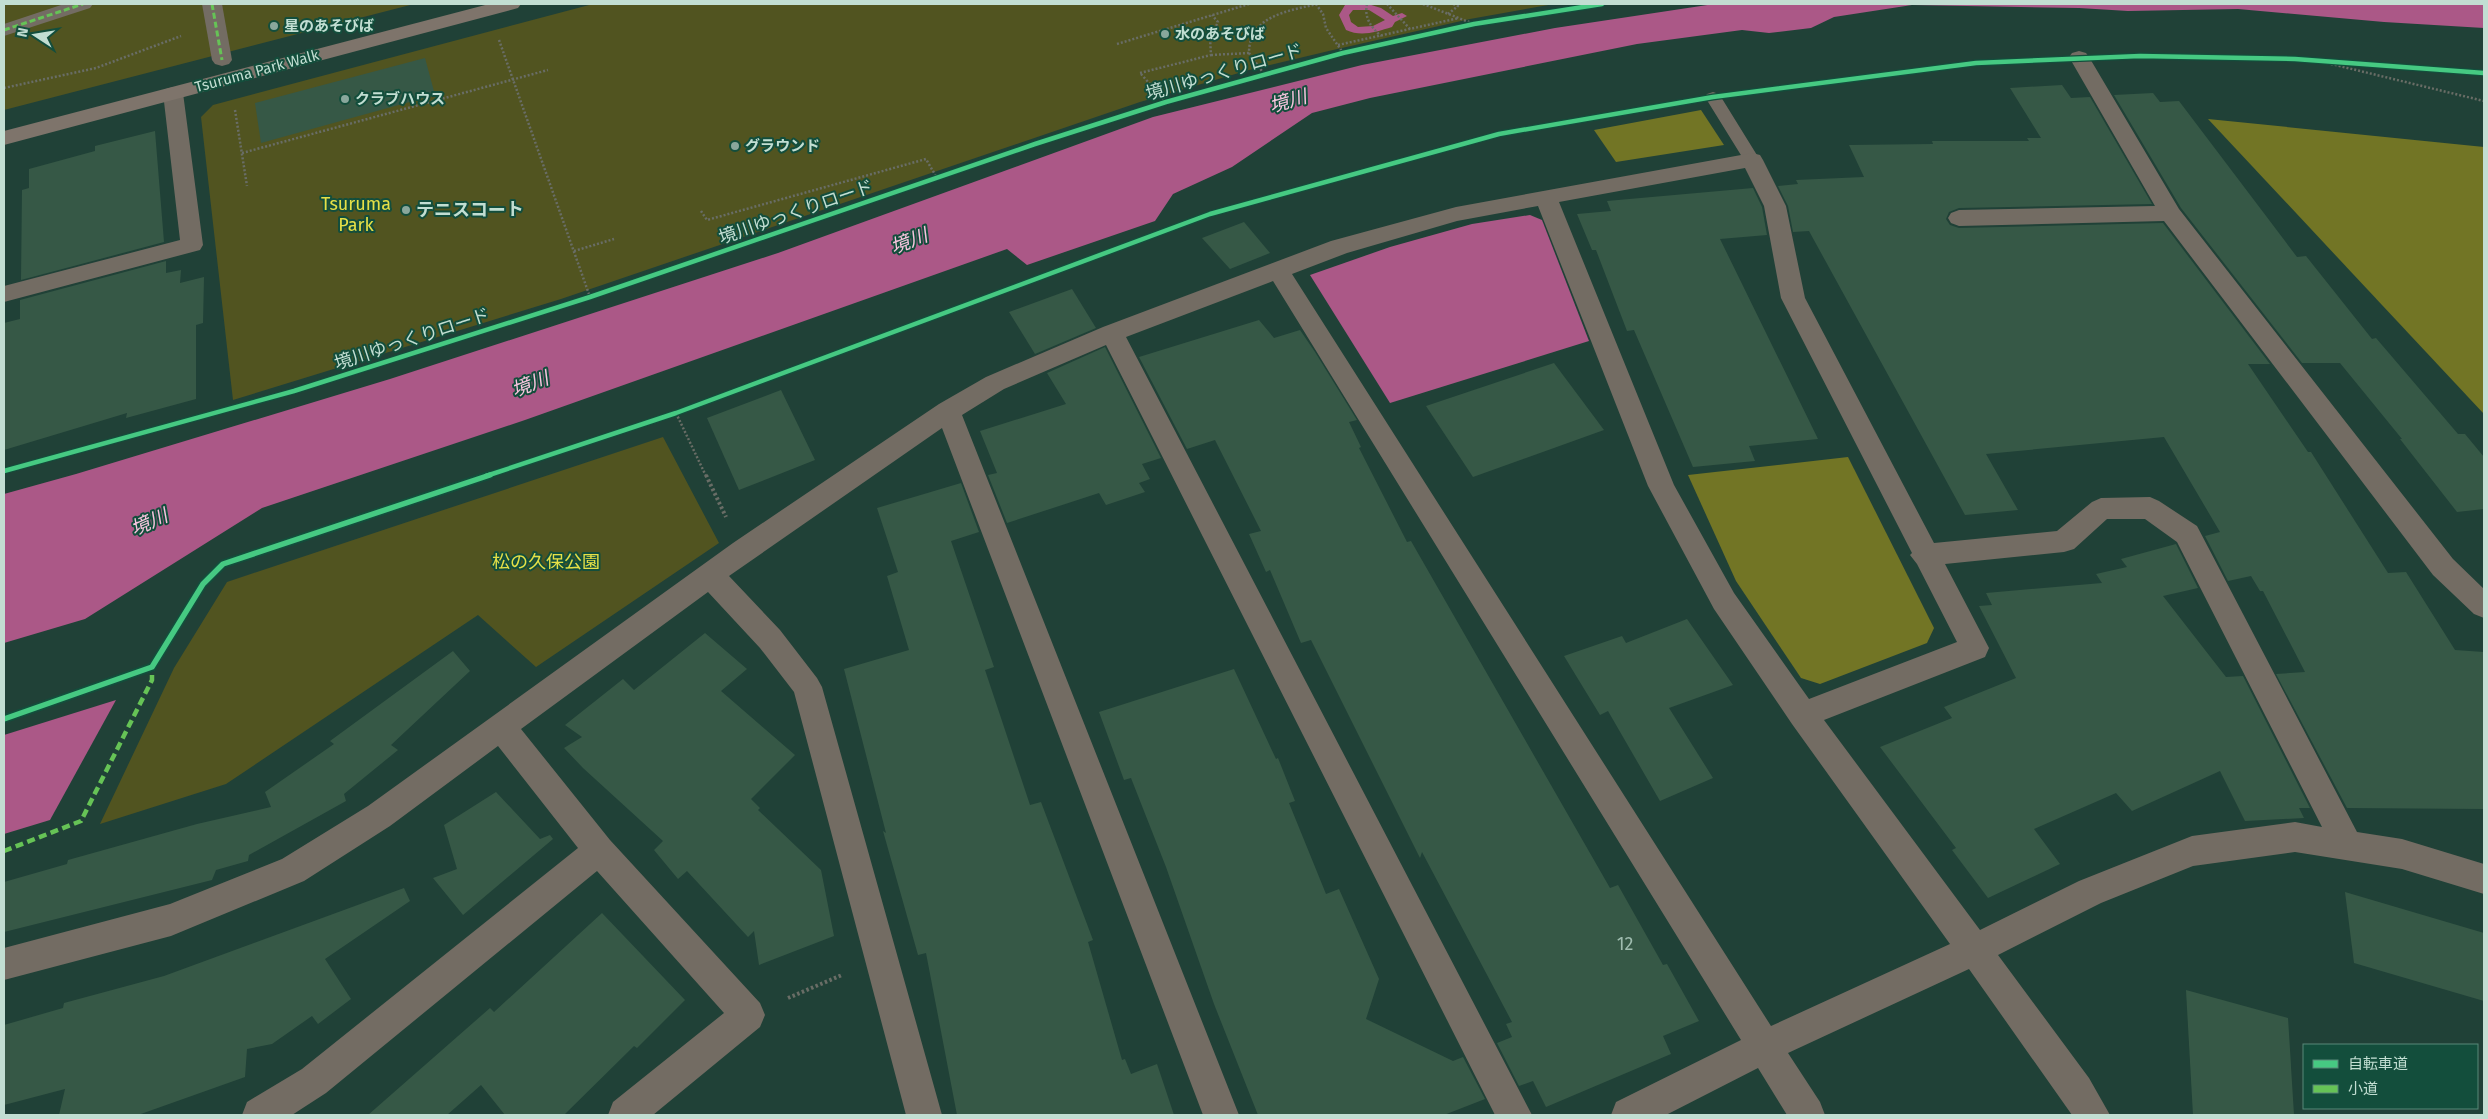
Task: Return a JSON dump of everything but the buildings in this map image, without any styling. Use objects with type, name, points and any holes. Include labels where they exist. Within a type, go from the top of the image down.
[{"type":"street","points":[[4,30],[83,4]]},
{"type":"street","name":"Tsuruma Park Walk","points":[[4,138],[511,4]]},
{"type":"street","points":[[213,11],[222,60]]},
{"type":"street","points":[[2079,57],[2170,212],[2443,567],[2484,606]]},
{"type":"street","points":[[4,294],[192,245],[173,93]]},
{"type":"street","points":[[4,964],[171,920],[294,870],[379,816],[743,551],[948,411],[995,383],[1112,333],[1339,247],[1456,214],[1752,160],[1776,206],[1793,298],[1924,554],[1975,648],[1803,715]]},
{"type":"street","points":[[1546,197],[1661,486],[1724,601],[1803,715],[1976,949],[2077,1090],[2092,1115]]},
{"type":"street","points":[[1958,218],[2170,212]]},
{"type":"street","points":[[1278,270],[1807,1115]]},
{"type":"street","points":[[1112,333],[1514,1115]]},
{"type":"street","points":[[948,411],[1221,1115]]},
{"type":"street","points":[[1924,554],[2064,541],[2102,509],[2150,508],[2187,534],[2348,846]]},
{"type":"street","points":[[711,576],[770,639],[807,687],[924,1115]]},
{"type":"street","points":[[502,728],[599,850],[748,1015],[626,1115]]},
{"type":"street","points":[[1629,1115],[1764,1047],[1976,949],[2090,892],[2192,851],[2295,837],[2402,854],[2484,879]]},
{"type":"street","points":[[260,1115],[314,1081],[599,850]]},
{"type":"lane","points":[[1713,97],[1752,160]]},
{"type":"path","points":[[1117,44],[1249,4]]},
{"type":"path","points":[[1264,74],[1249,53],[1251,37],[1258,26],[1270,18],[1317,4],[1323,14],[1326,28],[1343,54]]},
{"type":"path","points":[[1388,4],[1411,30]]},
{"type":"path","points":[[1423,4],[1474,24]]},
{"type":"path","points":[[1448,14],[1458,6],[1453,4]]},
{"type":"path","points":[[1367,5],[1371,28],[1381,36]]},
{"type":"path","points":[[4,88],[96,68],[173,40],[213,11]]},
{"type":"path","points":[[1211,55],[1210,38],[1218,22],[1212,15]]},
{"type":"path","points":[[1338,45],[1459,18]]},
{"type":"path","points":[[1464,26],[1484,22]]},
{"type":"path","points":[[497,35],[590,297]]},
{"type":"path","points":[[1334,56],[1353,51]]},
{"type":"path","points":[[1166,102],[1140,73],[1200,56],[1249,53]]},
{"type":"path","points":[[2319,62],[2366,65]]},
{"type":"path","points":[[2327,63],[2484,101]]},
{"type":"path","points":[[242,153],[548,70]]},
{"type":"path","points":[[235,106],[247,186]]},
{"type":"path","points":[[702,211],[707,220],[926,159],[938,178]]},
{"type":"path","points":[[928,182],[946,175]]},
{"type":"path","points":[[574,251],[614,239]]},
{"type":"path","points":[[581,300],[599,294]]},
{"type":"path","points":[[667,416],[686,409]]},
{"type":"path","points":[[676,413],[743,551]]},
{"type":"path","points":[[748,1015],[881,959]]},
{"type":"green space","points":[[4,4],[414,4],[4,110]]},
{"type":"green space","name":"Tsuruma Park","points":[[593,4],[1554,4],[1470,19],[1333,50],[1249,70],[1140,102],[561,299],[233,400],[201,117],[213,105]]},
{"type":"green space","name":"松の久保公園","points":[[663,437],[719,543],[536,667],[478,615],[226,784],[100,824],[174,668],[227,582]]},
{"type":"shaded area","points":[[1701,110],[1724,145],[1616,162],[1594,130]]},
{"type":"shaded area","points":[[2208,119],[2484,147],[2484,414]]},
{"type":"shaded area","points":[[1848,457],[1934,628],[1927,643],[1820,684],[1801,678],[1736,581],[1688,475]]},
{"type":"water","name":"境川","points":[[1714,4],[2484,4],[2484,28],[2384,22],[2238,9],[2128,11],[2079,8],[1912,5],[1834,17],[1811,28],[1769,33],[1742,30],[1637,44],[1370,98],[1312,113],[1232,167],[1173,194],[1155,221],[1027,265],[1007,249],[525,420],[262,508],[85,619],[4,643],[4,494],[390,379],[778,253],[1153,117],[1362,65],[1555,28]]},
{"type":"water","points":[[1530,215],[1542,220],[1589,341],[1390,403],[1310,275],[1390,247],[1472,224]]},
{"type":"water","points":[[116,700],[50,820],[4,834],[4,735]]},
{"type":"waterway","points":[[1361,6],[1382,12],[1391,20],[1388,25],[1362,31],[1350,28],[1346,23],[1344,15],[1349,7],[1361,6]]},
{"type":"waterway","points":[[1391,20],[1402,16]]},
{"type":"marked path","points":[[4,30],[83,4]]},
{"type":"marked path","points":[[212,4],[222,60]]},
{"type":"marked path","points":[[4,851],[81,821],[152,680],[152,667]]},
{"type":"cycle path","name":"境川ゆっくりロード","points":[[4,471],[294,391],[590,297],[1035,144],[1166,102],[1343,53],[1474,24],[1602,4]]},
{"type":"cycle path","points":[[4,719],[152,667],[203,584],[223,564],[676,413],[1210,214],[1499,134],[1713,97],[1976,63],[2140,56],[2295,59],[2484,73]]},
{"type":"place","name":"星のあそびば","points":[[274,26]]},
{"type":"place","name":"水のあそびば","points":[[1165,34]]},
{"type":"place","name":"クラブハウス","points":[[345,99]]},
{"type":"place","name":"グラウンド","points":[[735,146]]},
{"type":"place","name":"テニスコート","points":[[406,210]]}]
